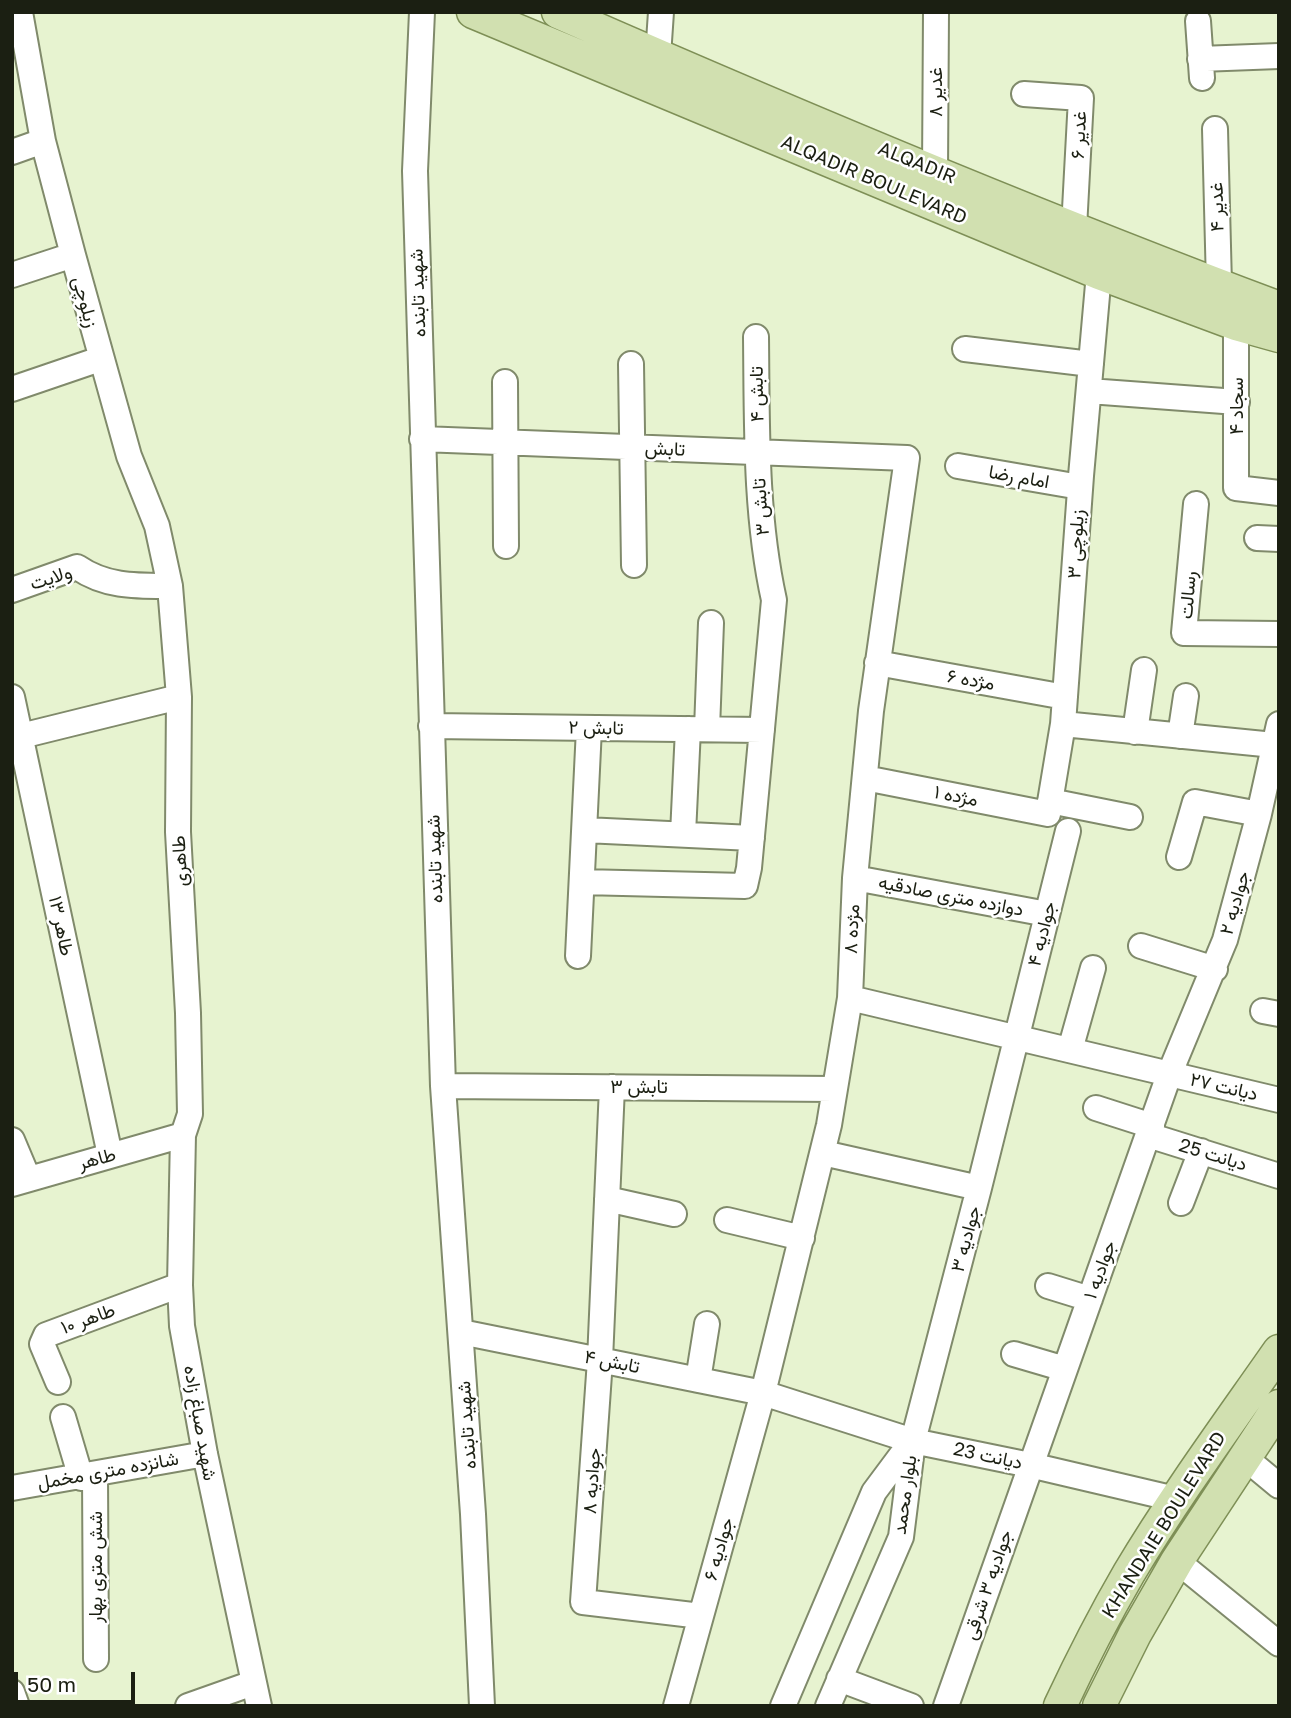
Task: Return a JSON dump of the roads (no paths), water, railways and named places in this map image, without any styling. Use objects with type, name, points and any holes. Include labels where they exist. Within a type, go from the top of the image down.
[{"type":"main road","name":"ALQADIR BOULEVARD","points":[[473,12],[1142,290],[1279,336]]},
{"type":"main road","name":"ALQADIR","points":[[558,12],[1154,261],[1279,308]]},
{"type":"main road","points":[[1142,290],[1154,261]]},
{"type":"main road","name":"KHANDAIE BOULEVARD","points":[[1060,1706],[1086,1651],[1175,1499],[1279,1351]]},
{"type":"main road","name":"KHANDAIE BOULEVARD","points":[[1099,1706],[1135,1634],[1177,1561],[1279,1406]]},
{"type":"street","name":"زیلوچی","points":[[20,12],[43,141],[100,359],[129,456],[157,526],[170,586]]},
{"type":"street","name":"شهید تابنده","points":[[422,12],[415,171],[443,1086],[461,1332],[482,1706]]},
{"type":"street","points":[[659,56],[661,12]]},
{"type":"street","name":"غدیر ۸","points":[[935,171],[936,12]]},
{"type":"street","points":[[1198,21],[1201,68],[1279,56]]},
{"type":"street","name":"غدیر ۶","points":[[1024,93],[1081,98],[1074,228]]},
{"type":"street","name":"غدیر ۴","points":[[1215,129],[1219,285]]},
{"type":"street","points":[[12,152],[43,141]]},
{"type":"street","points":[[12,275],[73,255]]},
{"type":"street","name":"زیلوچی ۳","points":[[1049,807],[1063,724],[1080,487],[1100,273]]},
{"type":"street","name":"سجاد ۴","points":[[1237,324],[1236,488],[1279,493]]},
{"type":"street","name":"تابش ۴","points":[[756,337],[758,452]]},
{"type":"street","points":[[965,349],[1091,364]]},
{"type":"street","points":[[12,388],[100,359]]},
{"type":"street","points":[[632,364],[634,565]]},
{"type":"street","points":[[505,382],[506,546]]},
{"type":"street","points":[[1089,390],[1237,402]]},
{"type":"street","name":"تابش","points":[[422,439],[907,458]]},
{"type":"street","name":"تابش ۳","points":[[582,882],[745,886],[752,838],[774,600],[765,561],[758,452]]},
{"type":"street","name":"مژده ۸","points":[[763,1393],[823,1153],[850,998],[855,878],[864,778],[877,663],[907,458]]},
{"type":"street","name":"امام رضا","points":[[958,466],[1080,487]]},
{"type":"street","name":"رسالت","points":[[1196,504],[1184,634],[1279,634]]},
{"type":"street","name":"ولایت","points":[[12,590],[77,567],[91,576],[111,583],[170,586]]},
{"type":"street","name":"طاهری","points":[[170,586],[179,697],[178,832],[188,1013],[190,1114],[183,1135]]},
{"type":"street","points":[[683,834],[711,623]]},
{"type":"street","name":"مژده ۶","points":[[877,663],[1065,697]]},
{"type":"street","points":[[1135,732],[1144,670]]},
{"type":"street","points":[[1180,736],[1186,696]]},
{"type":"street","name":"طاهر ۱۳","points":[[12,697],[110,1155]]},
{"type":"street","points":[[21,736],[179,697]]},
{"type":"street","points":[[1063,724],[1275,749]]},
{"type":"street","name":"تابش ۲","points":[[431,726],[762,730]]},
{"type":"street","points":[[578,956],[589,728]]},
{"type":"street","name":"جوادیه ۲","points":[[1169,1075],[1214,969],[1234,911],[1275,749]]},
{"type":"street","name":"مژده ۱","points":[[864,778],[1130,817]]},
{"type":"street","points":[[1179,857],[1195,802],[1259,814]]},
{"type":"street","points":[[585,830],[752,838]]},
{"type":"street","name":"جوادیه ۴","points":[[1017,1036],[1068,831]]},
{"type":"street","name":"دوازده متری صادقیه","points":[[855,878],[1047,914]]},
{"type":"street","points":[[1140,946],[1214,969]]},
{"type":"street","points":[[1070,1050],[1093,968]]},
{"type":"street","name":"دیانت ۲۷","points":[[850,998],[1279,1100]]},
{"type":"street","name":"جوادیه ۳","points":[[913,1441],[1017,1036]]},
{"type":"street","name":"جوادیه ۱","points":[[1030,1465],[1169,1075]]},
{"type":"street","name":"تابش ۳","points":[[443,1086],[834,1089]]},
{"type":"street","name":"جوادیه ۸","points":[[612,1087],[600,1360],[583,1602],[701,1616]]},
{"type":"street","name":"دیانت 25","points":[[1096,1108],[1201,1151],[1279,1175]]},
{"type":"street","name":"طاهر","points":[[20,1181],[183,1135]]},
{"type":"street","name":"شهید صباغ زاده","points":[[183,1135],[180,1285],[183,1326],[205,1454],[256,1695]]},
{"type":"street","points":[[12,1140],[20,1181]]},
{"type":"street","points":[[1181,1203],[1201,1151]]},
{"type":"street","points":[[823,1153],[979,1188]]},
{"type":"street","points":[[607,1199],[674,1214]]},
{"type":"street","points":[[727,1220],[802,1238]]},
{"type":"street","name":"طاهر ۱۰","points":[[58,1382],[41,1344],[46,1335],[180,1285]]},
{"type":"street","points":[[1048,1286],[1090,1299]]},
{"type":"street","points":[[698,1380],[706,1324]]},
{"type":"street","name":"تابش ۴","points":[[461,1332],[763,1393]]},
{"type":"street","points":[[1014,1354],[1065,1369]]},
{"type":"street","name":"دیانت 23","points":[[763,1393],[913,1441],[1175,1499]]},
{"type":"street","name":"جوادیه ۶","points":[[676,1706],[763,1393]]},
{"type":"street","name":"شش متری بهار","points":[[63,1417],[88,1476],[96,1659]]},
{"type":"street","name":"بلوار محمد","points":[[828,1706],[901,1537],[913,1441]]},
{"type":"street","name":"بلوار محمد","points":[[783,1706],[874,1492],[913,1441]]},
{"type":"street","name":"شانزده متری مخمل","points":[[12,1488],[205,1454]]},
{"type":"street","points":[[1244,1457],[1279,1486]]},
{"type":"street","name":"جوادیه ۳ شرقی","points":[[946,1706],[1030,1465]]},
{"type":"street","points":[[1177,1561],[1279,1644]]},
{"type":"street","points":[[839,1679],[911,1706]]},
{"type":"street","points":[[12,1692],[17,1706]]},
{"type":"street","points":[[188,1706],[256,1695]]}]
